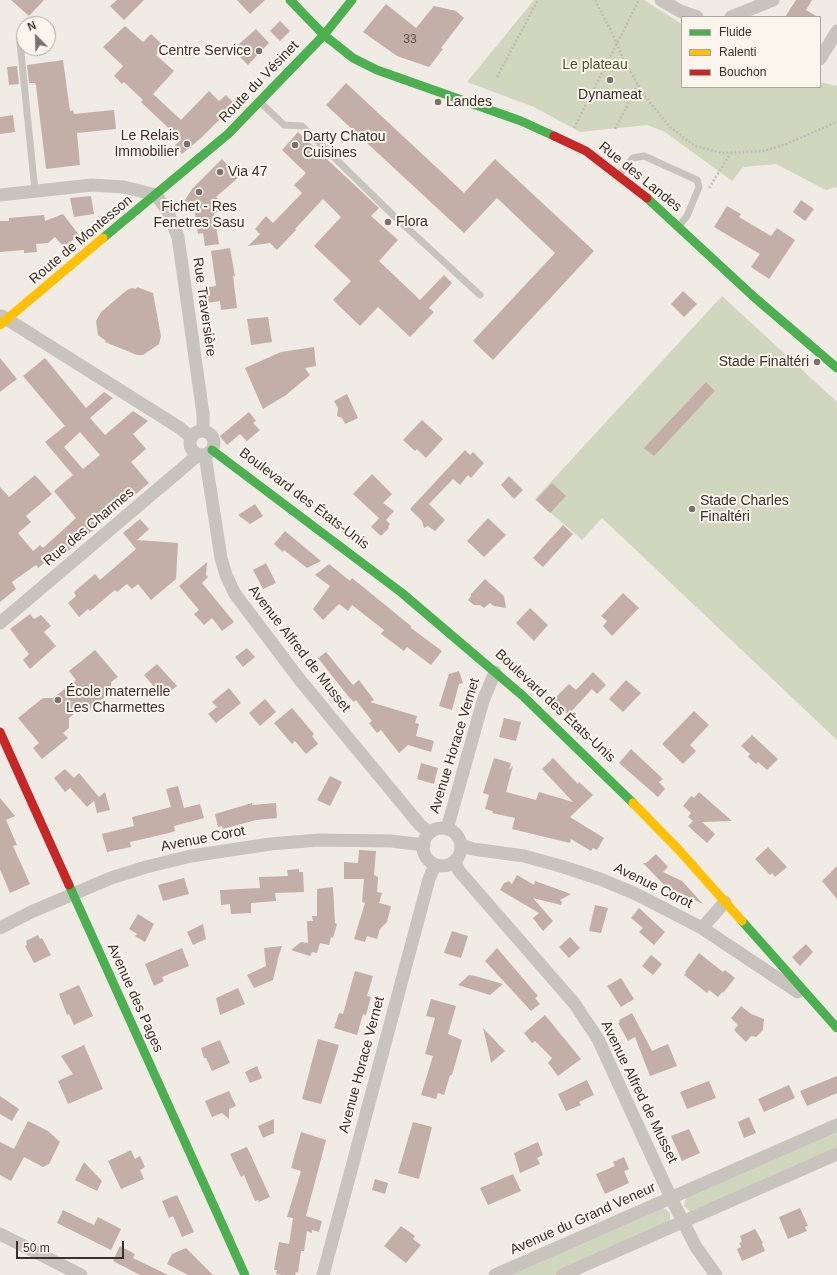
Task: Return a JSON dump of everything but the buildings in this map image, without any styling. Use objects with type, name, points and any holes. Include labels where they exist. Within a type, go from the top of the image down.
[{"type":"street","name":"Rue des Landes","points":[[290,0],[324,35],[353,58],[378,70],[521,121],[586,151],[619,175],[678,226],[754,297],[837,368]]},
{"type":"street","name":"Route du Vésinet","points":[[180,176],[228,134],[260,102],[324,35],[352,0]]},
{"type":"street","points":[[661,0],[680,11],[695,16]]},
{"type":"street","points":[[733,16],[772,0]]},
{"type":"street","points":[[821,57],[837,31]]},
{"type":"street","name":"Route de Montesson","points":[[2,320],[180,176]]},
{"type":"street","points":[[0,195],[92,185],[124,187],[156,194]]},
{"type":"street","name":"Rue Traversière","points":[[156,194],[167,210],[178,237],[203,414],[203,430]]},
{"type":"street","points":[[2,320],[180,428],[191,437]]},
{"type":"street","points":[[203,430],[211,434],[214,442],[205,453],[191,449],[189,445],[191,437],[194,433],[203,430]]},
{"type":"street","name":"Rue des Charmes","points":[[0,623],[205,453]]},
{"type":"street","name":"Boulevard des États-Unis","points":[[205,453],[311,522],[402,593],[523,696],[603,772],[678,849],[837,1028]]},
{"type":"street","name":"Avenue Alfred de Musset","points":[[205,453],[221,558],[234,594],[300,680],[420,825],[430,833]]},
{"type":"street","name":"Avenue Horace Vernet","points":[[447,829],[483,701],[495,672]]},
{"type":"street","name":"Avenue des Pages","points":[[0,732],[245,1275]]},
{"type":"street","points":[[441,829],[447,829],[456,835],[461,845],[461,851],[455,862],[445,866],[435,865],[426,857],[424,845],[430,833],[441,829]]},
{"type":"street","name":"Avenue Corot","points":[[0,928],[72,894],[146,867],[231,849],[319,840],[391,841],[424,845]]},
{"type":"street","name":"Avenue Corot","points":[[461,845],[473,849],[524,856],[600,878],[667,909],[702,928],[813,1002]]},
{"type":"street","name":"Avenue Alfred de Musset","points":[[455,862],[459,871],[574,1003],[598,1039],[671,1198],[696,1246],[716,1275]]},
{"type":"street","name":"Avenue Horace Vernet","points":[[323,1275],[429,879],[435,865]]},
{"type":"street","points":[[702,928],[725,902]]},
{"type":"street","name":"Avenue du Grand Veneur","points":[[495,1275],[837,1125]]},
{"type":"street","points":[[562,1275],[837,1154]]},
{"type":"street","points":[[0,1234],[81,1275]]},
{"type":"lane","points":[[21,56],[35,191]]},
{"type":"lane","points":[[260,102],[284,125],[302,126],[393,215],[480,295]]},
{"type":"lane","points":[[619,175],[633,158],[644,156],[697,180],[699,187],[687,216],[678,226]]},
{"type":"path","points":[[497,77],[538,0]]},
{"type":"path","points":[[595,0],[625,63],[647,99],[670,127],[695,146],[722,153],[764,151],[786,144],[837,122]]},
{"type":"path","points":[[573,128],[639,0]]},
{"type":"path","points":[[615,129],[638,84]]},
{"type":"green space","name":"Le plateau","points":[[534,0],[644,0],[681,23],[681,88],[821,88],[821,82],[837,86],[837,187],[826,190],[776,164],[743,167],[732,181],[665,132],[647,125],[580,132],[534,107],[467,82]]},
{"type":"green space","name":"Stade Charles Finaltéri","points":[[722,296],[837,402],[837,740],[602,518],[582,540],[535,499]]},
{"type":"green space","points":[[837,1130],[837,1150],[691,1212],[684,1206],[686,1197]]},
{"type":"green space","points":[[660,1208],[664,1208],[670,1213],[670,1221],[668,1224],[553,1275],[508,1275]]},
{"type":"traffic: fast","points":[[290,0],[324,35],[353,58],[377,70],[521,121],[554,136]]},
{"type":"traffic: fast","points":[[103,238],[228,134],[324,35],[352,0]]},
{"type":"traffic: fast","points":[[647,198],[754,297],[837,368]]},
{"type":"traffic: fast","points":[[212,450],[402,593],[523,696],[633,803]]},
{"type":"traffic: fast","points":[[69,885],[245,1275]]},
{"type":"traffic: fast","points":[[742,921],[837,1028]]},
{"type":"traffic: slow","points":[[0,325],[103,238]]},
{"type":"traffic: slow","points":[[633,803],[678,849],[742,921]]},
{"type":"traffic: jam","points":[[554,136],[586,151],[647,198]]},
{"type":"traffic: jam","points":[[0,732],[69,885]]},
{"type":"place","name":"Centre Service","points":[[259,51]]},
{"type":"place","name":"Dynameat","points":[[610,80]]},
{"type":"place","name":"Landes","points":[[438,102]]},
{"type":"place","name":"Le Relais Immobilier","points":[[187,144]]},
{"type":"place","name":"Darty Chatou Cuisines","points":[[295,145]]},
{"type":"place","name":"Via 47","points":[[220,172]]},
{"type":"place","name":"Fichet - Res Fenetres Sasu","points":[[199,192]]},
{"type":"place","name":"Flora","points":[[388,222]]},
{"type":"place","name":"Stade Finaltéri","points":[[817,362]]},
{"type":"place","name":"Stade Charles Finaltéri","points":[[692,509]]},
{"type":"place","name":"École maternelle Les Charmettes","points":[[58,700]]}]
